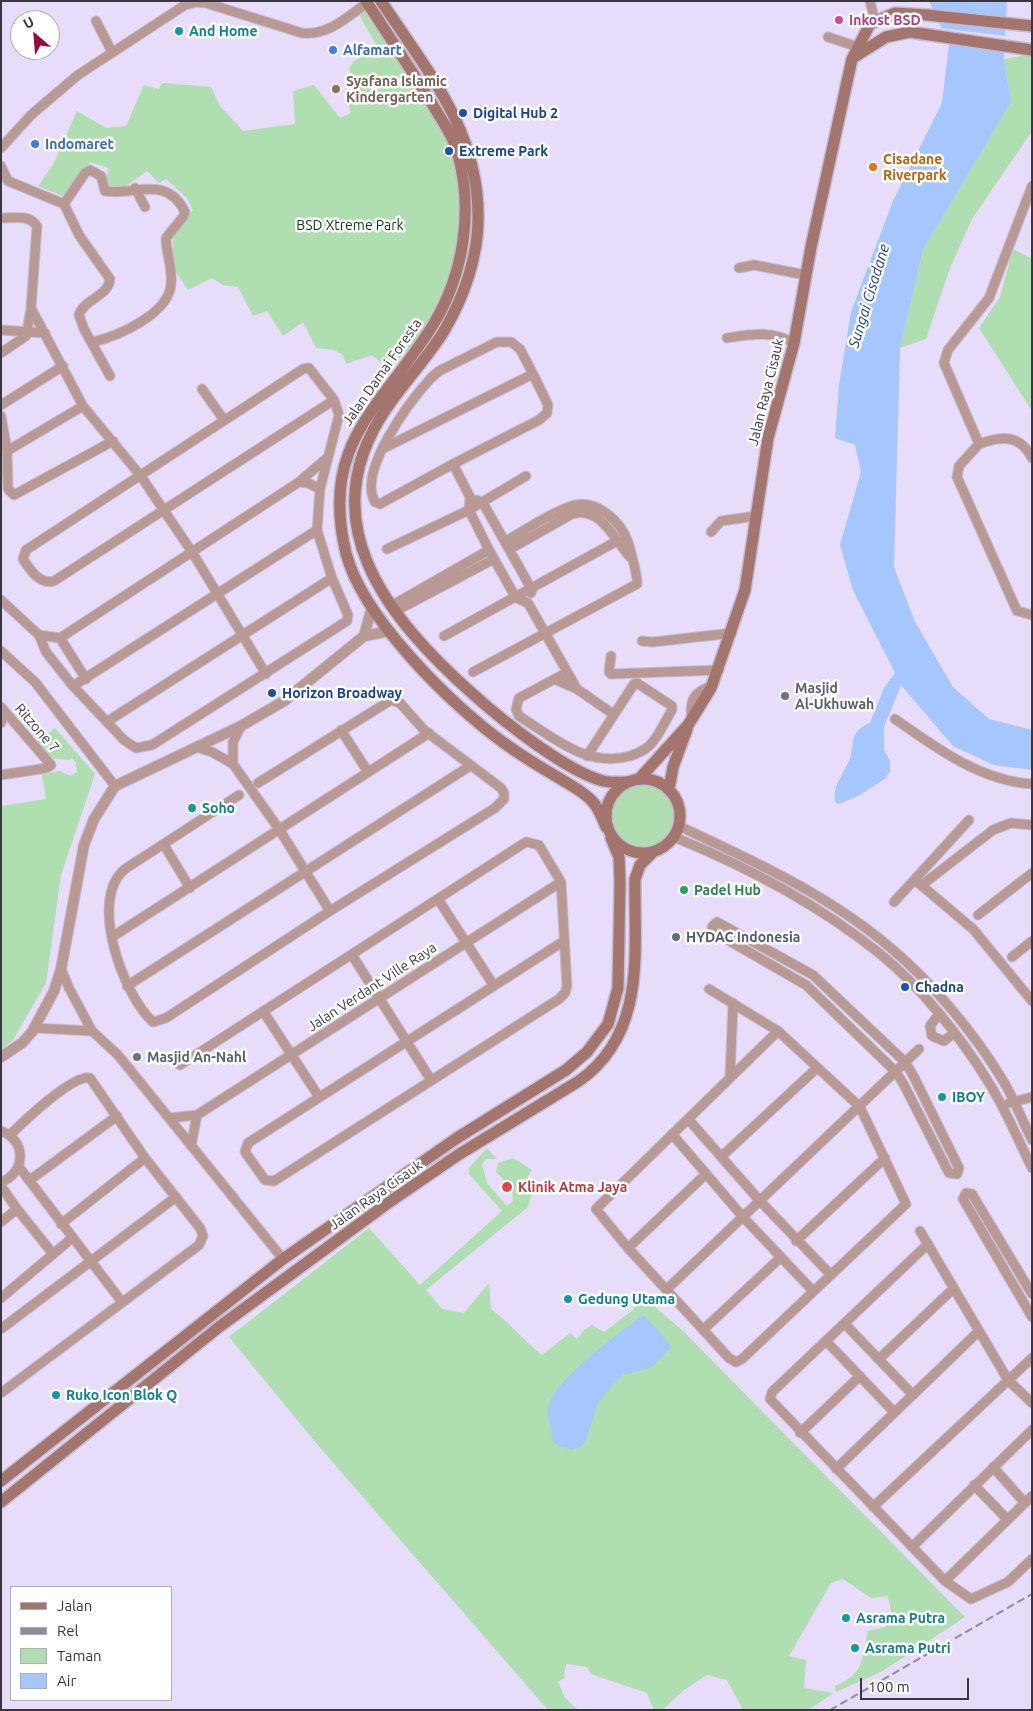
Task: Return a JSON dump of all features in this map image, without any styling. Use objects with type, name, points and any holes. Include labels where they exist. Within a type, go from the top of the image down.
[{"type":"main road","name":"Jalan Damai Foresta","points":[[381,1],[429,73],[458,122],[470,150],[477,191],[477,235],[470,270],[448,323],[388,405],[371,435],[360,462],[356,486],[356,525],[366,562],[392,609],[424,649],[486,706],[522,734],[589,775],[610,782],[633,781]]},
{"type":"main road","name":"Jalan Damai Foresta","points":[[366,2],[417,80],[457,150],[464,198],[464,245],[455,277],[439,314],[355,435],[342,473],[340,492],[341,528],[349,564],[372,607],[414,660],[444,693],[504,743],[586,795],[597,808],[606,827]]},
{"type":"main road","points":[[875,21],[895,14],[927,14],[1028,25]]},
{"type":"main road","name":"Jalan Raya Cisauk","points":[[668,789],[673,767],[690,722],[712,686],[719,670],[745,590],[768,438],[794,343],[806,275],[852,59],[860,48],[867,29],[875,21]]},
{"type":"main road","name":"Jalan Raya Cisauk","points":[[860,48],[900,33],[933,35],[1031,49]]},
{"type":"main road","points":[[417,80],[429,73]]},
{"type":"main road","points":[[341,528],[356,525]]},
{"type":"main road","points":[[414,660],[424,649]]},
{"type":"main road","name":"Jalan Raya Cisauk","points":[[633,781],[690,722]]},
{"type":"main road","points":[[633,781],[655,781],[668,789],[677,800],[680,813],[679,826],[674,837],[664,847],[652,853],[637,854],[622,849],[612,838],[606,827],[606,806],[611,796],[633,781]]},
{"type":"main road","name":"Jalan Raya Cisauk","points":[[1,1481],[283,1260],[457,1138],[566,1070],[594,1043],[608,1024],[618,988],[620,882],[618,857],[612,838]]},
{"type":"main road","name":"Jalan Raya Cisauk","points":[[1,1502],[219,1327],[444,1164],[579,1081],[596,1066],[619,1034],[632,999],[634,879],[640,864],[652,853]]},
{"type":"street","points":[[870,1],[875,21]]},
{"type":"street","points":[[1,148],[31,115],[78,75],[168,14],[192,3],[206,3],[311,34],[327,30],[366,2]]},
{"type":"street","points":[[96,21],[112,52]]},
{"type":"street","points":[[828,37],[860,48]]},
{"type":"street","points":[[1,166],[4,176],[10,183],[64,204],[79,235],[110,279],[107,287],[80,311],[80,321],[110,376]]},
{"type":"street","points":[[64,204],[88,170],[101,176],[102,186],[106,191],[135,188],[167,193],[178,202],[185,212],[184,217],[166,238],[171,279],[169,293],[164,301],[139,324],[124,333],[93,342]]},
{"type":"street","points":[[979,444],[946,368],[945,357],[989,298],[1032,186]]},
{"type":"street","points":[[135,188],[145,207]]},
{"type":"street","points":[[1,218],[25,218],[32,220],[37,226],[32,308],[28,330],[23,338],[1,353]]},
{"type":"street","points":[[739,268],[754,265],[806,275]]},
{"type":"street","points":[[32,308],[83,406],[140,475],[192,552],[266,674]]},
{"type":"street","points":[[1,330],[28,330],[45,333]]},
{"type":"street","points":[[727,338],[764,333],[781,336],[794,343]]},
{"type":"street","points":[[506,340],[520,349],[533,374],[548,405],[547,413],[539,420],[377,504],[371,494],[370,484],[378,459],[393,430],[424,384],[439,371],[498,342],[506,340]]},
{"type":"street","points":[[1,405],[63,366]]},
{"type":"street","points":[[1,600],[39,635],[46,652],[73,686],[130,745],[143,748],[152,745],[348,620],[348,615],[332,578],[317,530],[320,489],[326,459],[339,415],[334,400],[313,369],[306,368],[26,550],[23,556],[24,561],[39,578],[46,582],[54,581],[334,400]]},
{"type":"street","points":[[384,448],[533,374]]},
{"type":"street","points":[[202,389],[224,420]]},
{"type":"street","points":[[8,451],[83,406]]},
{"type":"street","points":[[1,416],[8,451],[8,489],[13,495],[18,495],[113,441]]},
{"type":"street","points":[[1032,458],[1026,445],[1018,440],[993,439],[979,444],[959,466],[957,477],[1018,611],[1032,615]]},
{"type":"street","points":[[39,635],[60,638],[299,482],[326,459]]},
{"type":"street","points":[[453,464],[470,497],[469,510],[489,550],[516,598],[528,603],[546,632],[566,673],[577,689]]},
{"type":"street","points":[[387,549],[483,503],[526,476]]},
{"type":"street","points":[[299,482],[308,483],[320,489]]},
{"type":"street","points":[[470,497],[483,503],[508,545],[532,590],[528,603]]},
{"type":"street","points":[[473,672],[635,586],[638,577],[630,557],[625,536],[613,518],[586,505],[571,511],[508,545]]},
{"type":"street","points":[[571,511],[586,514],[602,522],[630,557]]},
{"type":"street","points":[[710,532],[721,521],[756,516]]},
{"type":"street","points":[[73,686],[317,530]]},
{"type":"street","points":[[444,636],[532,590],[617,542]]},
{"type":"street","points":[[392,609],[489,550]]},
{"type":"street","points":[[412,598],[494,559]]},
{"type":"street","points":[[108,721],[332,578]]},
{"type":"street","points":[[364,636],[372,607]]},
{"type":"street","points":[[1,1057],[22,1043],[35,1028],[54,992],[61,969],[84,845],[94,819],[115,786],[241,726],[284,701],[364,636],[390,630]]},
{"type":"street","points":[[642,641],[654,642],[732,634]]},
{"type":"street","points":[[60,638],[86,679]]},
{"type":"street","points":[[1,651],[34,682],[115,786]]},
{"type":"street","points":[[611,656],[609,672],[611,674],[719,670]]},
{"type":"street","points":[[566,673],[519,698],[516,709],[519,716],[587,756],[606,760],[614,759],[635,754],[650,746],[672,710],[672,706],[637,683],[634,684],[587,756]]},
{"type":"street","points":[[554,679],[577,689],[614,714]]},
{"type":"street","points":[[239,795],[125,869],[114,882],[110,907],[112,937],[121,973],[150,1019],[159,1022],[501,803],[504,793],[501,788],[429,733],[400,703],[391,700],[258,783]]},
{"type":"street","points":[[1,724],[3,709]]},
{"type":"street","name":"Ritzone 7","points":[[1,776],[51,766],[3,709]]},
{"type":"street","points":[[895,719],[974,769],[1000,779],[1032,784]]},
{"type":"street","points":[[233,764],[233,742],[241,726]]},
{"type":"street","points":[[341,730],[368,772]]},
{"type":"street","points":[[112,937],[429,733]]},
{"type":"street","points":[[196,747],[212,752],[233,764],[279,829],[330,911]]},
{"type":"street","points":[[128,986],[470,766]]},
{"type":"street","points":[[918,882],[969,820]]},
{"type":"street","points":[[894,902],[918,882],[993,830],[1012,823],[1032,826]]},
{"type":"street","points":[[679,826],[809,891],[846,914],[887,944],[921,977],[979,1045],[1002,1079],[1032,1140]]},
{"type":"street","points":[[674,837],[722,857],[840,924],[880,954],[939,1014],[986,1078],[1032,1168]]},
{"type":"street","points":[[180,1065],[526,842],[539,845],[561,882],[567,986],[565,993],[274,1181],[267,1181],[246,1152],[246,1145],[564,941]]},
{"type":"street","points":[[164,845],[190,888]]},
{"type":"street","points":[[978,915],[1032,873]]},
{"type":"street","name":"Jalan Verdant Ville Raya","points":[[170,1118],[198,1115],[561,882]]},
{"type":"street","points":[[918,882],[973,929],[1032,1001]]},
{"type":"street","points":[[438,899],[494,986]]},
{"type":"street","points":[[840,924],[846,914]]},
{"type":"street","points":[[719,922],[813,976],[905,1062],[959,1168],[957,1174],[949,1173],[895,1071],[806,985],[714,932],[713,924],[719,922]]},
{"type":"street","points":[[1012,957],[1032,941]]},
{"type":"street","points":[[352,955],[431,1080]]},
{"type":"street","points":[[61,969],[92,1031],[118,1055],[283,1260]]},
{"type":"street","points":[[806,985],[813,976]]},
{"type":"street","points":[[709,989],[778,1031],[860,1107],[906,1204],[738,1362],[732,1360],[666,1290],[597,1213],[596,1208],[778,1031]]},
{"type":"street","points":[[730,1077],[733,1003]]},
{"type":"street","points":[[264,1011],[319,1097]]},
{"type":"street","points":[[932,1036],[930,1026],[939,1014]]},
{"type":"street","points":[[35,1028],[92,1031]]},
{"type":"street","points":[[932,1036],[944,1041],[954,1033]]},
{"type":"street","points":[[666,1290],[860,1107],[932,1036]]},
{"type":"street","points":[[722,1156],[817,1068]]},
{"type":"street","points":[[1,1393],[202,1242],[200,1228],[145,1158],[90,1078],[84,1077],[31,1113],[6,1133],[20,1149],[19,1167],[14,1174],[1,1184],[16,1209],[53,1254]]},
{"type":"street","points":[[1001,1105],[1032,1097]]},
{"type":"street","points":[[191,1146],[198,1115]]},
{"type":"street","points":[[30,1180],[117,1116]]},
{"type":"street","points":[[688,1119],[796,1241],[830,1274]]},
{"type":"street","points":[[672,1134],[743,1218],[813,1291]]},
{"type":"street","points":[[61,1224],[145,1158]]},
{"type":"street","points":[[796,1241],[885,1158]]},
{"type":"street","points":[[19,1167],[122,1302]]},
{"type":"street","points":[[628,1248],[706,1174]]},
{"type":"street","points":[[1032,1294],[972,1194],[966,1193],[963,1199],[1032,1318]]},
{"type":"street","points":[[1,1329],[176,1197]]},
{"type":"street","points":[[1,1222],[16,1209]]},
{"type":"street","points":[[920,1231],[1008,1380],[1032,1403]]},
{"type":"street","points":[[1,1298],[72,1238]]},
{"type":"street","points":[[928,1244],[770,1396],[771,1402],[945,1581],[971,1599],[1008,1582],[1032,1559]]},
{"type":"street","points":[[703,1330],[780,1258]]},
{"type":"street","points":[[879,1359],[953,1289]]},
{"type":"street","points":[[845,1324],[913,1395]]},
{"type":"street","points":[[836,1468],[979,1331]]},
{"type":"street","points":[[827,1342],[894,1412]]},
{"type":"street","points":[[873,1507],[1032,1358]]},
{"type":"street","points":[[800,1433],[860,1376]]},
{"type":"street","points":[[912,1547],[1032,1430]]},
{"type":"street","points":[[945,1581],[1028,1500],[993,1467]]},
{"type":"street","points":[[974,1485],[1008,1519]]},
{"type":"green space","name":"BSD Xtreme Park","points":[[367,9],[428,101],[445,131],[456,169],[459,190],[460,231],[452,281],[429,325],[389,370],[372,355],[346,364],[343,355],[334,350],[316,348],[303,322],[283,336],[267,311],[253,316],[238,287],[223,285],[212,278],[188,290],[171,265],[174,230],[193,210],[187,198],[166,179],[159,183],[147,171],[126,186],[111,189],[106,184],[108,168],[90,162],[78,182],[63,196],[38,186],[54,163],[77,111],[106,128],[126,126],[144,85],[159,89],[162,83],[211,87],[220,106],[243,131],[295,124],[293,91],[314,85],[340,118],[351,113],[347,97],[356,93],[349,68],[353,62],[377,46],[358,13]]},
{"type":"green space","points":[[1032,54],[1032,131],[972,219],[950,268],[926,339],[900,348],[923,250],[1011,102],[1004,59]]},
{"type":"green space","points":[[1013,249],[1032,259],[1032,411],[979,328],[1000,297]]},
{"type":"green space","points":[[55,728],[95,774],[61,875],[46,983],[13,1040],[1,1050],[1,806],[46,799],[42,775],[60,771],[70,776],[77,772],[76,763],[72,758],[69,760],[49,758],[36,743]]},
{"type":"green space","points":[[643,784],[655,787],[666,794],[673,805],[676,817],[673,829],[666,840],[655,847],[643,850],[631,847],[620,840],[613,829],[610,817],[613,805],[620,794],[631,787]]},
{"type":"green space","points":[[487,1148],[497,1159],[486,1159],[482,1164],[487,1183],[507,1206],[513,1201],[512,1188],[496,1172],[498,1163],[513,1158],[532,1170],[527,1178],[533,1191],[528,1207],[426,1290],[442,1309],[464,1313],[489,1283],[491,1309],[542,1355],[570,1333],[577,1339],[584,1330],[592,1325],[604,1332],[633,1310],[639,1299],[648,1301],[683,1331],[965,1617],[881,1672],[836,1692],[835,1686],[845,1681],[857,1671],[868,1631],[885,1627],[892,1616],[888,1596],[871,1598],[843,1579],[831,1583],[789,1656],[806,1660],[804,1688],[834,1693],[808,1710],[743,1710],[727,1680],[707,1675],[683,1691],[662,1710],[654,1710],[647,1693],[591,1674],[587,1667],[566,1664],[564,1678],[558,1682],[565,1698],[578,1710],[548,1710],[316,1443],[229,1337],[369,1228],[420,1285],[502,1211],[469,1174],[469,1168]]},
{"type":"water","name":"Sungai Cisadane","points":[[929,1],[1007,1],[1004,59],[1011,102],[923,250],[900,348],[894,567],[915,622],[953,687],[989,719],[1032,730],[1032,770],[994,765],[953,746],[901,685],[884,727],[884,749],[890,761],[890,771],[886,778],[860,795],[839,804],[836,803],[835,791],[849,761],[855,735],[861,728],[870,723],[884,688],[895,673],[853,590],[840,545],[861,472],[855,445],[835,438],[839,385],[851,312],[893,201],[942,103],[949,44]]},
{"type":"water","points":[[641,1316],[645,1316],[672,1347],[650,1368],[623,1375],[614,1383],[598,1403],[586,1441],[580,1447],[571,1450],[557,1445],[552,1439],[548,1416],[552,1397],[561,1385],[587,1359]]},
{"type":"pier","points":[[939,28],[1007,36],[1007,50],[945,43]]},
{"type":"railway","points":[[830,1710],[1032,1594]]},
{"type":"place","name":"Inkost BSD","points":[[839,20]]},
{"type":"place","name":"And Home","points":[[179,31]]},
{"type":"place","name":"Alfamart","points":[[333,50]]},
{"type":"place","name":"Syafana Islamic Kindergarten","points":[[336,89]]},
{"type":"place","name":"Digital Hub 2","points":[[463,113]]},
{"type":"place","name":"Indomaret","points":[[35,144]]},
{"type":"place","name":"Extreme Park","points":[[449,151]]},
{"type":"place","name":"Cisadane Riverpark","points":[[873,167]]},
{"type":"place","name":"Horizon Broadway","points":[[272,693]]},
{"type":"place","name":"Masjid Al-Ukhuwah","points":[[785,696]]},
{"type":"place","name":"Soho","points":[[192,808]]},
{"type":"place","name":"Padel Hub","points":[[684,890]]},
{"type":"place","name":"HYDAC Indonesia","points":[[676,937]]},
{"type":"place","name":"Chadna","points":[[905,987]]},
{"type":"place","name":"Masjid An-Nahl","points":[[137,1057]]},
{"type":"place","name":"IBOY","points":[[942,1097]]},
{"type":"place","name":"Klinik Atma Jaya","points":[[507,1187]]},
{"type":"place","name":"Gedung Utama","points":[[568,1299]]},
{"type":"place","name":"Ruko Icon Blok Q","points":[[56,1395]]},
{"type":"place","name":"Asrama Putra","points":[[846,1618]]},
{"type":"place","name":"Asrama Putri","points":[[855,1648]]}]
